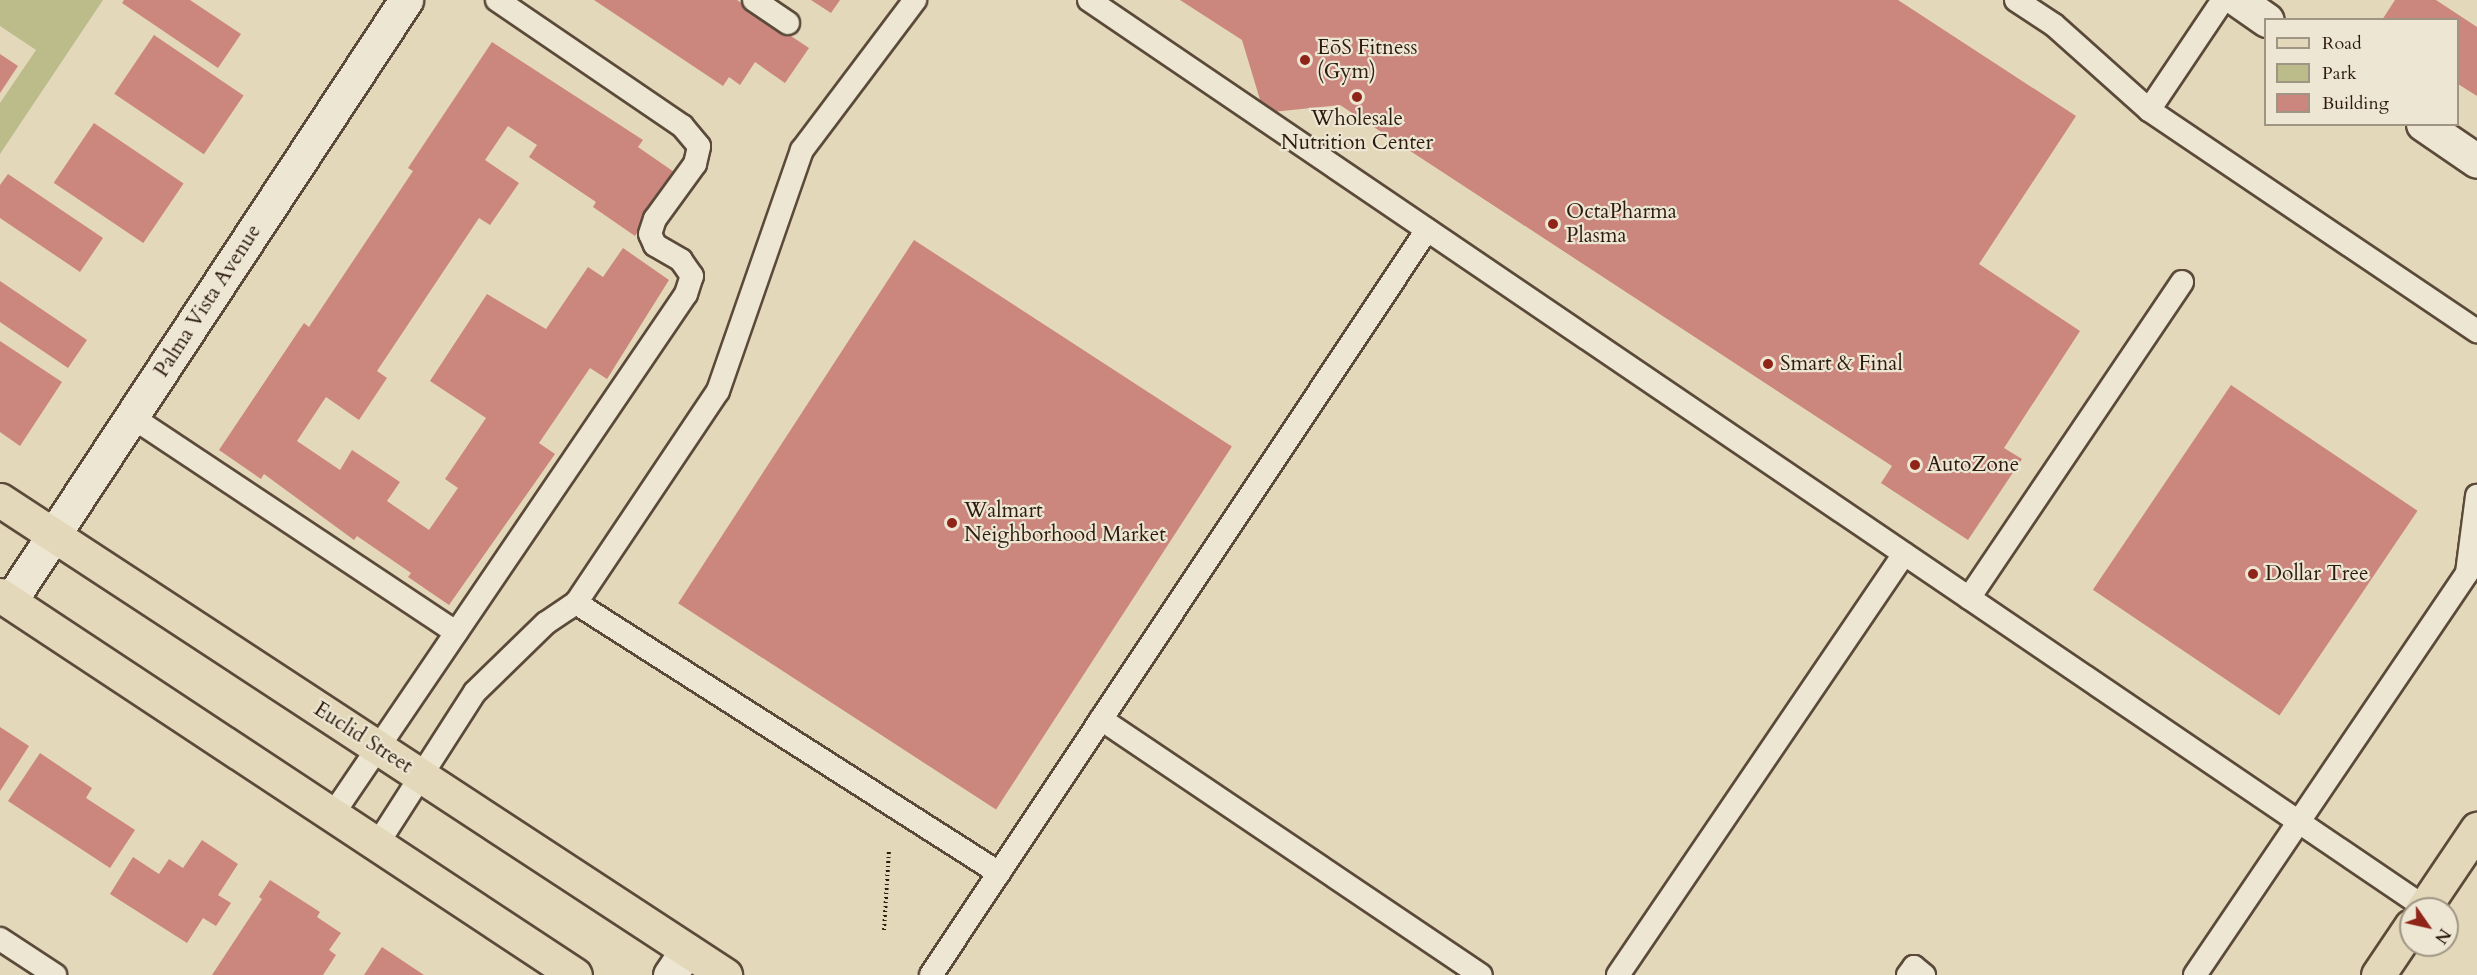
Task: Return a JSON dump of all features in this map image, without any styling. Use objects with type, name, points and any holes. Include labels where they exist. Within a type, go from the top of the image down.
[{"type":"main road","name":"Euclid Street","points":[[0,500],[422,776],[679,962],[725,975]]},
{"type":"main road","points":[[5,598],[575,975]]},
{"type":"main road","points":[[2431,897],[2477,829]]},
{"type":"main road","points":[[2378,975],[2399,944]]},
{"type":"street","name":"Palma Vista Avenue","points":[[5,598],[55,536],[406,0]]},
{"type":"street","points":[[2426,126],[2477,161]]},
{"type":"lane","points":[[333,814],[686,294],[692,276],[681,260],[655,245],[650,234],[655,219],[695,164],[699,146],[682,126],[497,0]]},
{"type":"lane","points":[[754,0],[789,23]]},
{"type":"lane","points":[[378,843],[475,692],[546,622],[576,603],[718,391],[802,150],[915,0]]},
{"type":"lane","points":[[1089,0],[2296,821],[2399,899]]},
{"type":"lane","points":[[2016,0],[2054,25],[2149,110],[2477,331]]},
{"type":"lane","points":[[2149,110],[2247,6]]},
{"type":"lane","points":[[931,975],[1427,230]]},
{"type":"lane","points":[[1969,598],[2182,282]]},
{"type":"lane","points":[[132,417],[456,632]]},
{"type":"lane","points":[[2195,975],[2296,821],[2467,573],[2477,496]]},
{"type":"lane","points":[[1618,975],[1904,554]]},
{"type":"lane","points":[[576,603],[999,873]]},
{"type":"lane","points":[[1101,719],[1481,975]]},
{"type":"lane","points":[[0,939],[55,975]]},
{"type":"lane","points":[[1908,975],[1914,967],[1924,975]]},
{"type":"path","points":[[884,930],[889,850]]},
{"type":"green space","points":[[0,0],[103,0],[0,154],[0,103],[36,50],[0,26]]},
{"type":"building","points":[[124,0],[190,0],[241,34],[218,68],[122,3]]},
{"type":"building","points":[[594,0],[737,0],[809,48],[785,83],[755,62],[740,85],[729,77],[723,86]]},
{"type":"building","points":[[811,0],[840,0],[831,13]]},
{"type":"building","points":[[1180,0],[1898,0],[2076,116],[1979,264],[2080,331],[2004,448],[2022,459],[1968,540],[1881,483],[1892,466],[1340,105],[1264,113],[1242,40]]},
{"type":"building","points":[[2395,0],[2436,0],[2477,27],[2477,96],[2459,85],[2459,18],[2383,18]]},
{"type":"building","points":[[154,35],[244,95],[204,154],[114,94]]},
{"type":"building","points":[[492,42],[643,140],[638,147],[677,174],[635,236],[593,207],[596,202],[529,157],[537,145],[508,126],[485,160],[519,183],[490,225],[479,218],[377,371],[387,378],[359,420],[326,397],[297,441],[340,470],[352,450],[400,482],[387,501],[429,530],[458,488],[445,479],[486,418],[430,381],[487,294],[546,329],[588,267],[603,277],[623,248],[669,280],[607,379],[590,368],[539,443],[555,454],[449,605],[408,577],[411,573],[357,536],[354,540],[264,474],[261,479],[219,450],[304,323],[309,327],[413,171],[408,168]]},
{"type":"building","points":[[0,54],[18,66],[0,93]]},
{"type":"building","points":[[94,123],[184,183],[143,243],[54,183]]},
{"type":"building","points":[[8,174],[103,238],[80,272],[0,218],[0,185]]},
{"type":"building","name":"Walmart Neighborhood Market","points":[[914,240],[1232,446],[996,810],[678,603]]},
{"type":"building","points":[[0,281],[87,340],[68,368],[0,322]]},
{"type":"building","points":[[0,341],[62,382],[20,446],[0,432]]},
{"type":"building","points":[[2231,385],[2418,511],[2279,716],[2093,590]]},
{"type":"building","points":[[0,727],[29,746],[0,791]]},
{"type":"building","points":[[40,753],[92,788],[86,798],[135,830],[110,868],[8,801]]},
{"type":"building","points":[[202,840],[238,864],[218,895],[231,903],[216,926],[203,918],[187,943],[110,894],[133,857],[159,874],[169,859],[183,868]]},
{"type":"building","points":[[270,880],[320,912],[317,917],[341,933],[329,950],[336,955],[323,975],[212,975],[262,899],[259,897]]},
{"type":"building","points":[[382,947],[424,975],[364,975]]},
{"type":"place","name":"EōS Fitness (Gym)","points":[[1305,60]]},
{"type":"place","name":"Wholesale Nutrition Center","points":[[1357,97]]},
{"type":"place","name":"OctaPharma Plasma","points":[[1553,224]]},
{"type":"place","name":"Smart & Final","points":[[1768,364]]},
{"type":"place","name":"AutoZone","points":[[1915,465]]},
{"type":"place","name":"Walmart Neighborhood Market","points":[[952,523]]},
{"type":"place","name":"Dollar Tree","points":[[2253,574]]}]
